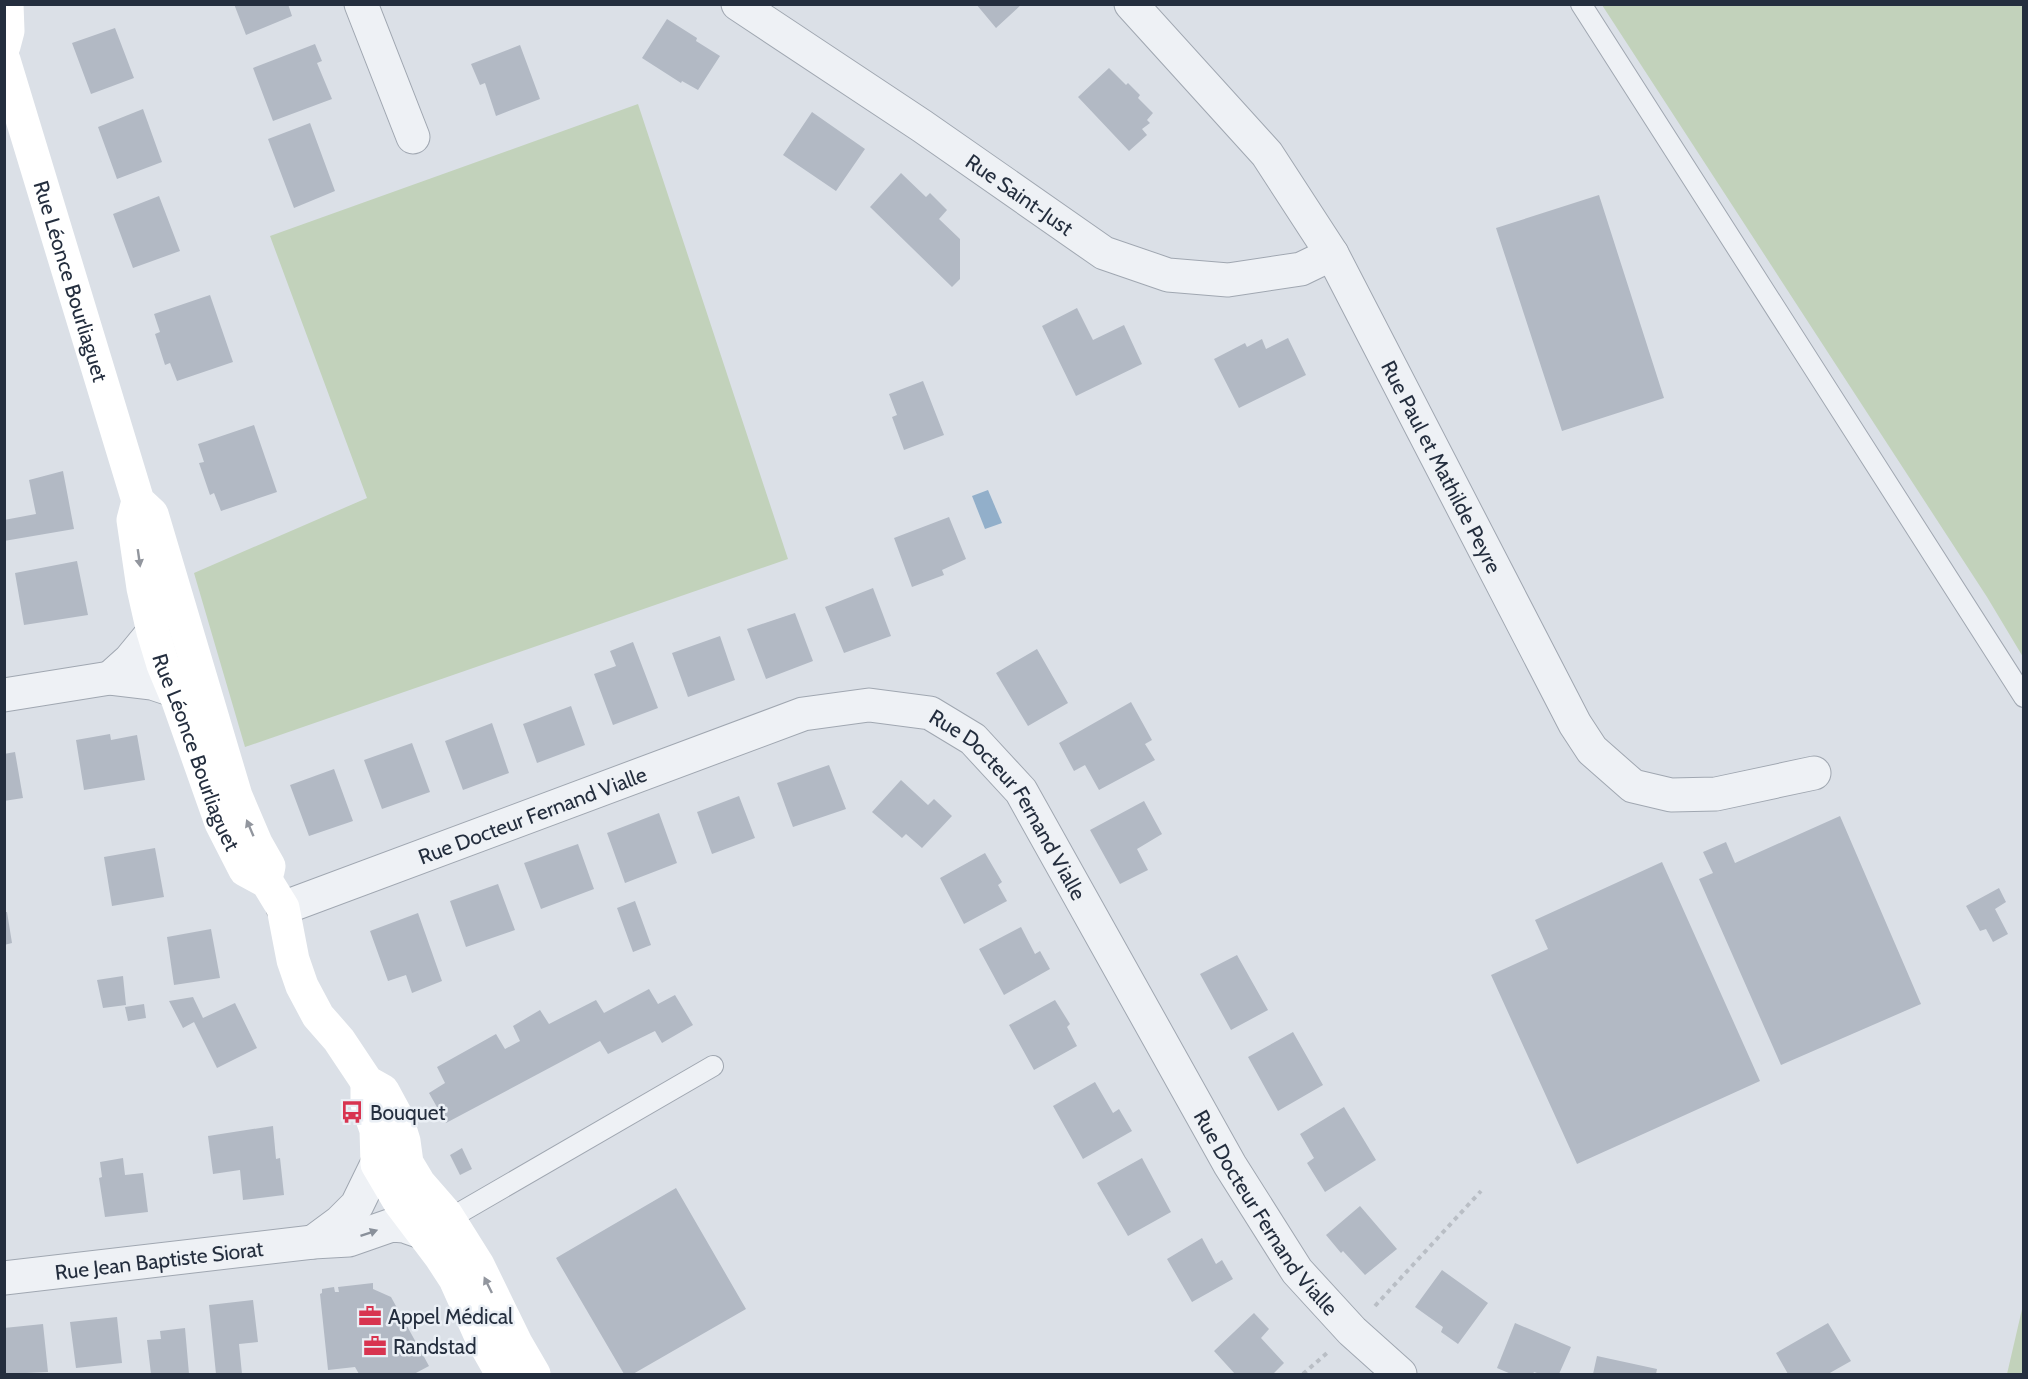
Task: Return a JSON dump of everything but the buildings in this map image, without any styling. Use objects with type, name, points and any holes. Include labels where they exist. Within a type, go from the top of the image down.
[{"type":"main road","points":[[4,46],[8,31],[7,4]]},
{"type":"main road","name":"Rue Léonce Bourliaguet","points":[[4,60],[138,501],[152,514],[186,623],[188,686],[221,823],[245,870],[275,895]]},
{"type":"main road","name":"Rue Léonce Bourliaguet","points":[[138,501],[133,520],[143,588],[153,632],[188,686]]},
{"type":"main road","points":[[275,895],[302,986],[318,1016],[339,1040],[367,1082],[383,1091],[396,1115],[404,1141],[407,1163],[419,1183],[436,1226]]},
{"type":"main road","points":[[367,1082],[367,1104],[376,1130],[377,1164],[400,1203],[436,1226],[478,1265],[503,1356],[534,1374]]},
{"type":"street","points":[[361,4],[413,137]]},
{"type":"street","name":"Rue Saint-Just","points":[[738,4],[922,126],[1104,253],[1168,275],[1228,280],[1301,269],[1332,254]]},
{"type":"street","name":"Rue Paul et Mathilde Peyre","points":[[1131,4],[1267,154],[1332,254],[1575,724],[1592,750],[1633,786],[1671,795],[1716,794],[1814,773]]},
{"type":"street","points":[[110,678],[130,660],[153,632],[186,623]]},
{"type":"street","points":[[4,695],[110,678],[188,686]]},
{"type":"street","name":"Rue Docteur Fernand Vialle","points":[[275,895],[803,714],[869,705],[930,713],[973,739],[1021,791],[1230,1165],[1297,1271],[1352,1331],[1400,1374]]},
{"type":"street","points":[[313,1242],[357,1205],[377,1164]]},
{"type":"street","name":"Rue Jean Baptiste Siorat","points":[[4,1278],[313,1242],[349,1240],[392,1225],[436,1226]]},
{"type":"lane","points":[[1581,4],[2024,697]]},
{"type":"lane","points":[[436,1226],[714,1066]]},
{"type":"path","points":[[1303,1374],[1352,1331],[1482,1191]]},
{"type":"green space","points":[[1602,5],[2023,5],[2023,657],[1987,597]]},
{"type":"green space","points":[[638,104],[788,559],[245,747],[194,573],[367,498],[270,236]]},
{"type":"green space","points":[[2023,1305],[2023,1374],[2007,1374]]},
{"type":"water","points":[[988,490],[1002,523],[985,529],[972,496]]},
{"type":"place","name":"Bouquet","points":[[352,1112]]},
{"type":"place","name":"Appel Médical","points":[[370,1316]]},
{"type":"place","name":"Randstad","points":[[375,1346]]}]
